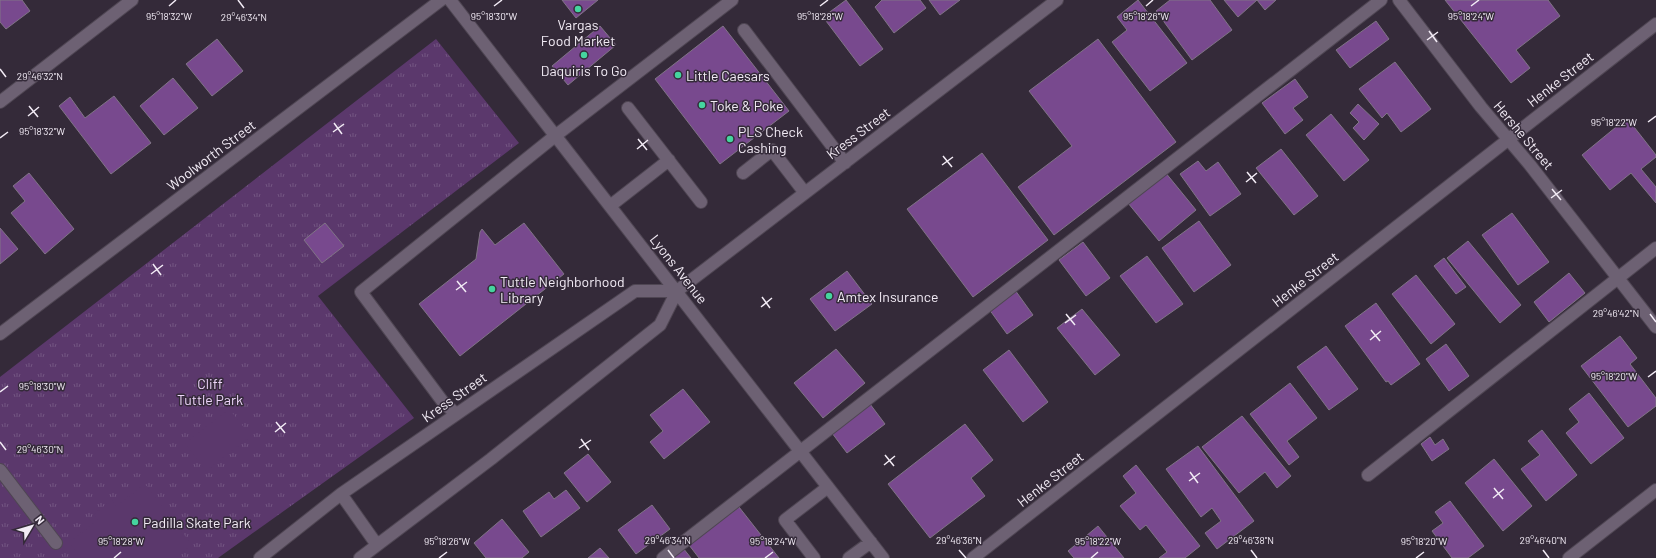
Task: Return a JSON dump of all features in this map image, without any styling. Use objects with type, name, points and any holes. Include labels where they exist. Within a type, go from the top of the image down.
[{"type":"street","points":[[0,102],[132,0]]},
{"type":"street","name":"Woolworth Street","points":[[0,334],[441,0]]},
{"type":"street","name":"Lyons Avenue","points":[[450,0],[883,558]]},
{"type":"street","points":[[456,414],[443,402],[361,292],[555,136],[732,0]]},
{"type":"street","name":"Kress Street","points":[[360,558],[491,459],[660,326],[677,291],[1057,0]]},
{"type":"street","points":[[663,558],[1381,0]]},
{"type":"street","name":"Hershe Street","points":[[1399,0],[1481,107],[1530,164],[1656,327]]},
{"type":"street","name":"Henke Street","points":[[973,558],[1656,24]]},
{"type":"street","points":[[744,30],[845,162]]},
{"type":"street","points":[[628,108],[701,202]]},
{"type":"street","points":[[743,173],[772,150],[805,193]]},
{"type":"street","points":[[610,206],[669,160]]},
{"type":"street","points":[[1368,475],[1656,248]]},
{"type":"street","name":"Kress Street","points":[[260,558],[341,494],[635,291],[677,291]]},
{"type":"street","points":[[0,470],[56,543]]},
{"type":"street","points":[[814,558],[785,520],[828,486]]},
{"type":"street","points":[[1569,558],[1656,490]]},
{"type":"street","points":[[341,494],[377,545]]},
{"type":"street","points":[[849,558],[871,542]]},
{"type":"green space","name":"Cliff Tuttle Park","points":[[436,39],[519,143],[318,296],[414,418],[218,558],[0,558],[0,377]]},
{"type":"green space","points":[[229,409],[251,436],[206,471],[185,443]]},
{"type":"green space","name":"Padilla Skate Park","points":[[145,484],[192,545],[175,558],[81,558],[69,542],[98,520],[94,514],[112,500],[116,506]]},
{"type":"building","points":[[0,0],[22,0],[30,11],[6,29],[0,22]]},
{"type":"building","name":"Vargas Food Market","points":[[562,0],[598,0],[576,18]]},
{"type":"building","points":[[846,0],[883,49],[860,66],[823,17]]},
{"type":"building","points":[[882,0],[920,0],[926,8],[894,33],[875,7]]},
{"type":"building","points":[[929,0],[960,0],[940,15]]},
{"type":"building","points":[[1138,0],[1187,63],[1150,91],[1112,42],[1127,30],[1117,17]]},
{"type":"building","points":[[1170,0],[1210,0],[1232,30],[1192,60],[1156,11]]},
{"type":"building","points":[[1224,0],[1257,0],[1238,17]]},
{"type":"building","points":[[1257,0],[1276,0],[1265,10]]},
{"type":"building","points":[[1445,0],[1548,0],[1560,16],[1516,50],[1530,68],[1511,83]]},
{"type":"building","points":[[1376,21],[1389,39],[1350,68],[1336,50]]},
{"type":"building","name":"Daquiris To Go","points":[[600,26],[616,45],[568,85],[552,66]]},
{"type":"building","points":[[723,26],[789,111],[720,164],[655,79]]},
{"type":"building","points":[[217,39],[243,71],[212,96],[186,64]]},
{"type":"building","points":[[1098,39],[1176,142],[1054,235],[1018,187],[1072,146],[1029,91]]},
{"type":"building","points":[[1395,62],[1431,109],[1401,132],[1387,113],[1382,118],[1359,89]]},
{"type":"building","points":[[173,78],[198,108],[164,135],[140,106]]},
{"type":"building","points":[[1295,79],[1308,97],[1293,108],[1303,120],[1285,134],[1262,103]]},
{"type":"building","points":[[114,96],[151,143],[111,174],[59,106],[70,97],[85,118]]},
{"type":"building","points":[[1358,104],[1379,124],[1364,140],[1353,128],[1359,122],[1350,113]]},
{"type":"building","points":[[1331,114],[1369,160],[1344,181],[1306,135]]},
{"type":"building","points":[[1627,118],[1656,155],[1656,157],[1641,169],[1656,187],[1656,203],[1631,173],[1610,190],[1582,155]]},
{"type":"building","points":[[1281,149],[1318,196],[1294,215],[1256,168]]},
{"type":"building","points":[[982,153],[1048,240],[973,297],[907,209]]},
{"type":"building","points":[[1198,161],[1206,171],[1218,162],[1241,194],[1210,216],[1180,174]]},
{"type":"building","points":[[1165,172],[1196,210],[1159,241],[1128,203]]},
{"type":"building","points":[[29,173],[74,229],[45,254],[11,213],[25,201],[13,186]]},
{"type":"building","points":[[1512,213],[1549,262],[1518,285],[1482,235]]},
{"type":"building","points":[[1199,221],[1231,265],[1194,292],[1162,248]]},
{"type":"building","points":[[325,223],[344,246],[322,263],[304,240]]},
{"type":"building","name":"Tuttle Neighborhood Library","points":[[524,223],[564,274],[460,356],[419,304],[476,259],[480,232],[482,229],[495,245]]},
{"type":"building","points":[[0,228],[18,249],[0,264]]},
{"type":"building","points":[[1468,241],[1521,305],[1500,323],[1447,258]]},
{"type":"building","points":[[1083,242],[1110,278],[1086,296],[1059,260]]},
{"type":"building","points":[[1147,256],[1183,304],[1156,323],[1120,276]]},
{"type":"building","points":[[1444,258],[1466,287],[1456,294],[1434,266]]},
{"type":"building","points":[[847,271],[872,304],[835,331],[810,299]]},
{"type":"building","points":[[1569,273],[1585,293],[1549,322],[1534,302]]},
{"type":"building","points":[[1416,275],[1455,324],[1431,344],[1392,294]]},
{"type":"building","points":[[1015,290],[1033,315],[1007,334],[989,309]]},
{"type":"building","points":[[1376,303],[1420,364],[1391,385],[1388,381],[1386,382],[1345,326]]},
{"type":"building","points":[[1082,309],[1120,355],[1095,375],[1057,328]]},
{"type":"building","points":[[1620,336],[1637,358],[1630,364],[1656,398],[1656,406],[1628,427],[1581,366]]},
{"type":"building","points":[[1446,344],[1469,376],[1449,391],[1426,359]]},
{"type":"building","points":[[1326,346],[1358,389],[1329,410],[1297,367]]},
{"type":"building","points":[[836,349],[865,383],[823,418],[794,383]]},
{"type":"building","points":[[1009,350],[1048,402],[1023,422],[983,370]]},
{"type":"building","points":[[1290,383],[1317,418],[1287,441],[1299,457],[1289,465],[1250,414]]},
{"type":"building","points":[[683,389],[710,422],[664,459],[650,442],[663,431],[650,415]]},
{"type":"building","points":[[1589,393],[1624,438],[1591,464],[1566,433],[1579,422],[1569,409]]},
{"type":"building","points":[[870,404],[885,424],[847,453],[832,433]]},
{"type":"building","points":[[1242,416],[1291,476],[1277,488],[1265,472],[1239,493],[1202,447]]},
{"type":"building","points":[[965,424],[993,460],[971,478],[985,496],[930,538],[888,484]]},
{"type":"building","points":[[1542,430],[1577,475],[1546,501],[1521,469],[1540,455],[1528,441]]},
{"type":"building","points":[[1430,437],[1435,445],[1443,439],[1449,449],[1432,461],[1421,444]]},
{"type":"building","points":[[1198,446],[1254,521],[1217,549],[1205,533],[1221,521],[1212,508],[1201,517],[1166,469]]},
{"type":"building","points":[[588,454],[611,482],[587,502],[564,473]]},
{"type":"building","points":[[1494,459],[1532,506],[1503,531],[1465,483]]},
{"type":"building","points":[[1136,465],[1200,546],[1185,558],[1159,558],[1167,552],[1146,525],[1140,530],[1120,506],[1136,493],[1123,476]]},
{"type":"building","points":[[566,490],[580,508],[541,537],[523,511],[549,492],[554,499]]},
{"type":"building","points":[[1450,501],[1484,546],[1468,558],[1452,558],[1432,531],[1443,523],[1435,512]]},
{"type":"building","points":[[652,505],[670,529],[636,554],[618,530]]},
{"type":"building","points":[[739,507],[779,558],[699,558],[689,545]]},
{"type":"building","points":[[502,519],[529,552],[522,558],[486,558],[474,543]]},
{"type":"building","points":[[1098,526],[1124,558],[1074,558],[1068,551]]},
{"type":"building","points":[[600,548],[609,558],[588,558]]},
{"type":"building","points":[[683,548],[691,558],[670,558]]},
{"type":"place","name":"Vargas Food Market","points":[[578,9]]},
{"type":"place","name":"Daquiris To Go","points":[[584,55]]},
{"type":"place","name":"Little Caesars","points":[[678,75]]},
{"type":"place","name":"Toke & Poke","points":[[702,105]]},
{"type":"place","name":"PLS Check Cashing","points":[[730,139]]},
{"type":"place","name":"Tuttle Neighborhood Library","points":[[492,289]]},
{"type":"place","name":"Amtex Insurance","points":[[829,296]]},
{"type":"place","name":"Padilla Skate Park","points":[[135,522]]}]
